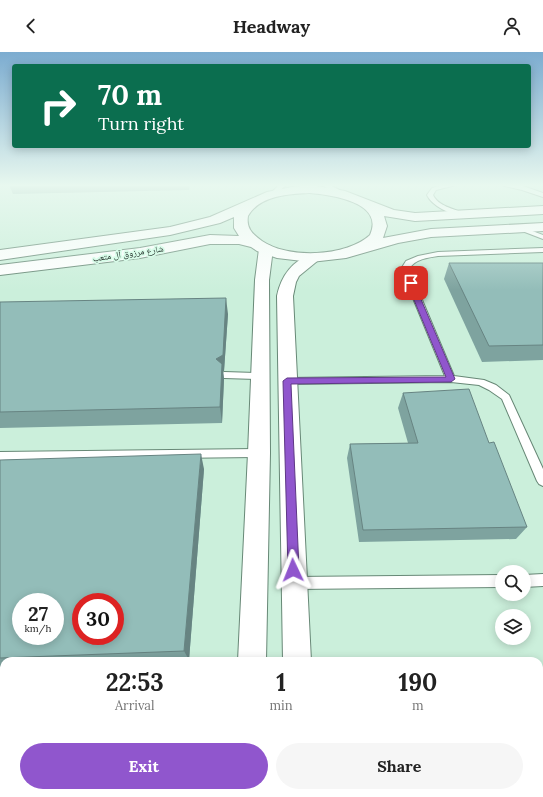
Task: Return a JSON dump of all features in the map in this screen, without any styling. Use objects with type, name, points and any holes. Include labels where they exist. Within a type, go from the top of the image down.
[{"type":"main road","name":"شارع مرزوق آل متعب","points":[[0,255],[145,236],[189,228],[216,220]]},
{"type":"main road","points":[[241,220],[241,228],[260,246]]},
{"type":"main road","points":[[357,250],[373,241],[380,229],[379,220]]},
{"type":"main road","points":[[357,250],[396,239],[431,233],[543,228]]},
{"type":"main road","name":"شارع مرزوق آل متعب","points":[[0,270],[141,253],[213,238],[235,239],[288,256],[314,258],[337,256],[357,250]]},
{"type":"street","points":[[252,657],[259,453],[262,280],[260,246]]},
{"type":"street","points":[[297,657],[285,296],[287,282],[293,272],[314,258]]},
{"type":"lane","points":[[519,228],[543,237]]},
{"type":"lane","points":[[451,379],[405,269],[409,263],[420,257],[438,254],[543,250]]},
{"type":"lane","points":[[224,375],[260,376]]},
{"type":"lane","points":[[287,381],[479,380],[494,387],[506,397],[543,481]]},
{"type":"lane","points":[[0,456],[259,453]]},
{"type":"lane","points":[[531,581],[543,580]]},
{"type":"lane","points":[[294,583],[495,581]]},
{"type":"building","points":[[449,263],[543,263],[543,345],[489,346]]},
{"type":"building","points":[[226,298],[223,355],[216,359],[222,364],[220,407],[0,412],[0,302]]},
{"type":"building","points":[[469,389],[489,443],[494,442],[527,527],[363,530],[350,444],[418,443],[403,393]]},
{"type":"building","points":[[201,454],[184,651],[0,657],[0,460]]},
{"type":"route","points":[[293,570],[287,381],[451,379],[411,283]]}]
